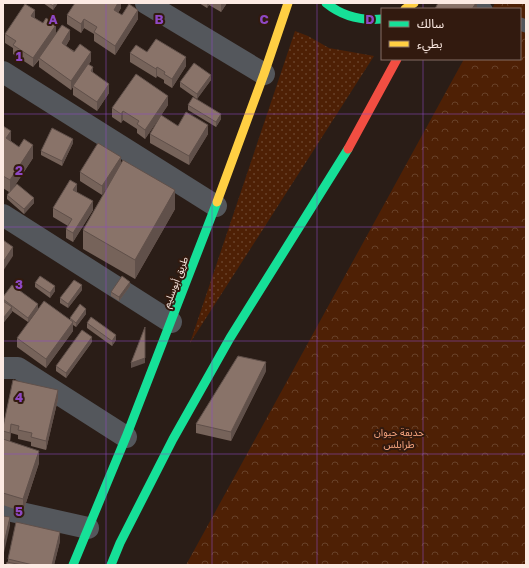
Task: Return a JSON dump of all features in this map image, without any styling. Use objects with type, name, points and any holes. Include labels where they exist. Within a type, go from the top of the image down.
[{"type":"main road","name":"طريق أبوسليم","points":[[73,565],[126,437],[216,206],[288,3]]},
{"type":"main road","points":[[326,3],[344,15],[362,20],[381,19]]},
{"type":"main road","points":[[111,565],[120,543],[173,439],[226,344],[346,152],[397,60]]},
{"type":"street","points":[[146,3],[264,74]]},
{"type":"street","points":[[3,72],[216,206]]},
{"type":"street","points":[[3,215],[171,322]]},
{"type":"street","points":[[8,364],[126,437]]},
{"type":"street","points":[[3,509],[88,528]]},
{"type":"lane","points":[[473,3],[484,8]]},
{"type":"green space","name":"حديقة حيوان طرابلس","points":[[495,3],[526,3],[526,565],[186,565],[463,60],[521,60],[521,8],[492,8]]},
{"type":"green space","points":[[295,31],[308,36],[329,48],[374,56],[190,343]]},
{"type":"building","points":[[75,3],[118,3],[114,10],[122,15],[129,4],[138,10],[115,46],[94,32],[97,27],[84,19],[81,24],[67,15]]},
{"type":"building","points":[[438,3],[476,3],[473,8],[436,8]]},
{"type":"building","points":[[25,4],[35,10],[31,16],[43,23],[46,18],[56,25],[33,58],[13,45],[16,41],[5,34]]},
{"type":"building","points":[[62,25],[70,30],[62,43],[74,52],[80,44],[91,52],[71,81],[39,58]]},
{"type":"building","points":[[156,39],[186,57],[172,79],[157,67],[156,69],[130,53],[136,45],[147,52]]},
{"type":"building","points":[[194,63],[211,75],[197,94],[180,82]]},
{"type":"building","points":[[88,64],[93,67],[91,71],[109,84],[97,102],[73,86]]},
{"type":"building","points":[[136,74],[168,96],[145,130],[137,124],[139,121],[123,111],[121,114],[112,108]]},
{"type":"building","points":[[193,97],[221,114],[216,122],[188,105]]},
{"type":"building","points":[[186,112],[208,125],[189,156],[150,134],[161,115],[178,126]]},
{"type":"building","points":[[3,126],[11,131],[6,138],[19,147],[24,139],[33,145],[10,180],[3,176]]},
{"type":"building","points":[[52,128],[73,139],[62,161],[41,151]]},
{"type":"building","points":[[98,143],[121,157],[102,186],[80,172]]},
{"type":"building","points":[[123,160],[175,190],[135,260],[83,230]]},
{"type":"building","points":[[70,180],[77,184],[73,190],[93,201],[73,233],[66,229],[72,219],[53,208]]},
{"type":"building","points":[[17,184],[34,198],[24,209],[7,195]]},
{"type":"building","points":[[3,240],[13,247],[3,262]]},
{"type":"building","points":[[40,276],[55,286],[50,293],[35,283]]},
{"type":"building","points":[[122,276],[130,282],[119,297],[111,292]]},
{"type":"building","points":[[74,280],[82,285],[68,304],[60,298]]},
{"type":"building","points":[[12,285],[38,304],[28,318],[3,299]]},
{"type":"building","points":[[3,301],[12,307],[4,317],[3,316]]},
{"type":"building","points":[[44,301],[73,322],[46,359],[17,338]]},
{"type":"building","points":[[80,304],[86,309],[76,323],[70,318]]},
{"type":"building","points":[[91,317],[116,335],[112,341],[87,323]]},
{"type":"building","points":[[145,327],[145,358],[131,363]]},
{"type":"building","points":[[82,330],[92,337],[66,373],[56,366]]},
{"type":"building","points":[[238,356],[266,362],[231,432],[196,424]]},
{"type":"building","points":[[13,380],[58,390],[46,441],[31,437],[32,433],[18,430],[19,426],[11,424],[10,433],[3,431]]},
{"type":"building","points":[[3,439],[39,451],[23,499],[3,493]]},
{"type":"building","points":[[3,516],[10,517],[3,548]]},
{"type":"building","points":[[16,522],[60,532],[52,565],[33,565],[8,559]]},
{"type":"building","points":[[7,562],[22,565],[6,565]]},
{"type":"traffic: fast","points":[[326,3],[332,8],[352,17],[381,19]]},
{"type":"traffic: fast","points":[[111,565],[120,543],[173,439],[230,338],[348,149]]},
{"type":"traffic: fast","points":[[73,565],[126,437],[217,202]]},
{"type":"traffic: slow","points":[[217,202],[264,74],[288,3]]},
{"type":"traffic: slow","points":[[406,8],[414,3]]},
{"type":"traffic: jam","points":[[348,149],[396,60]]}]
